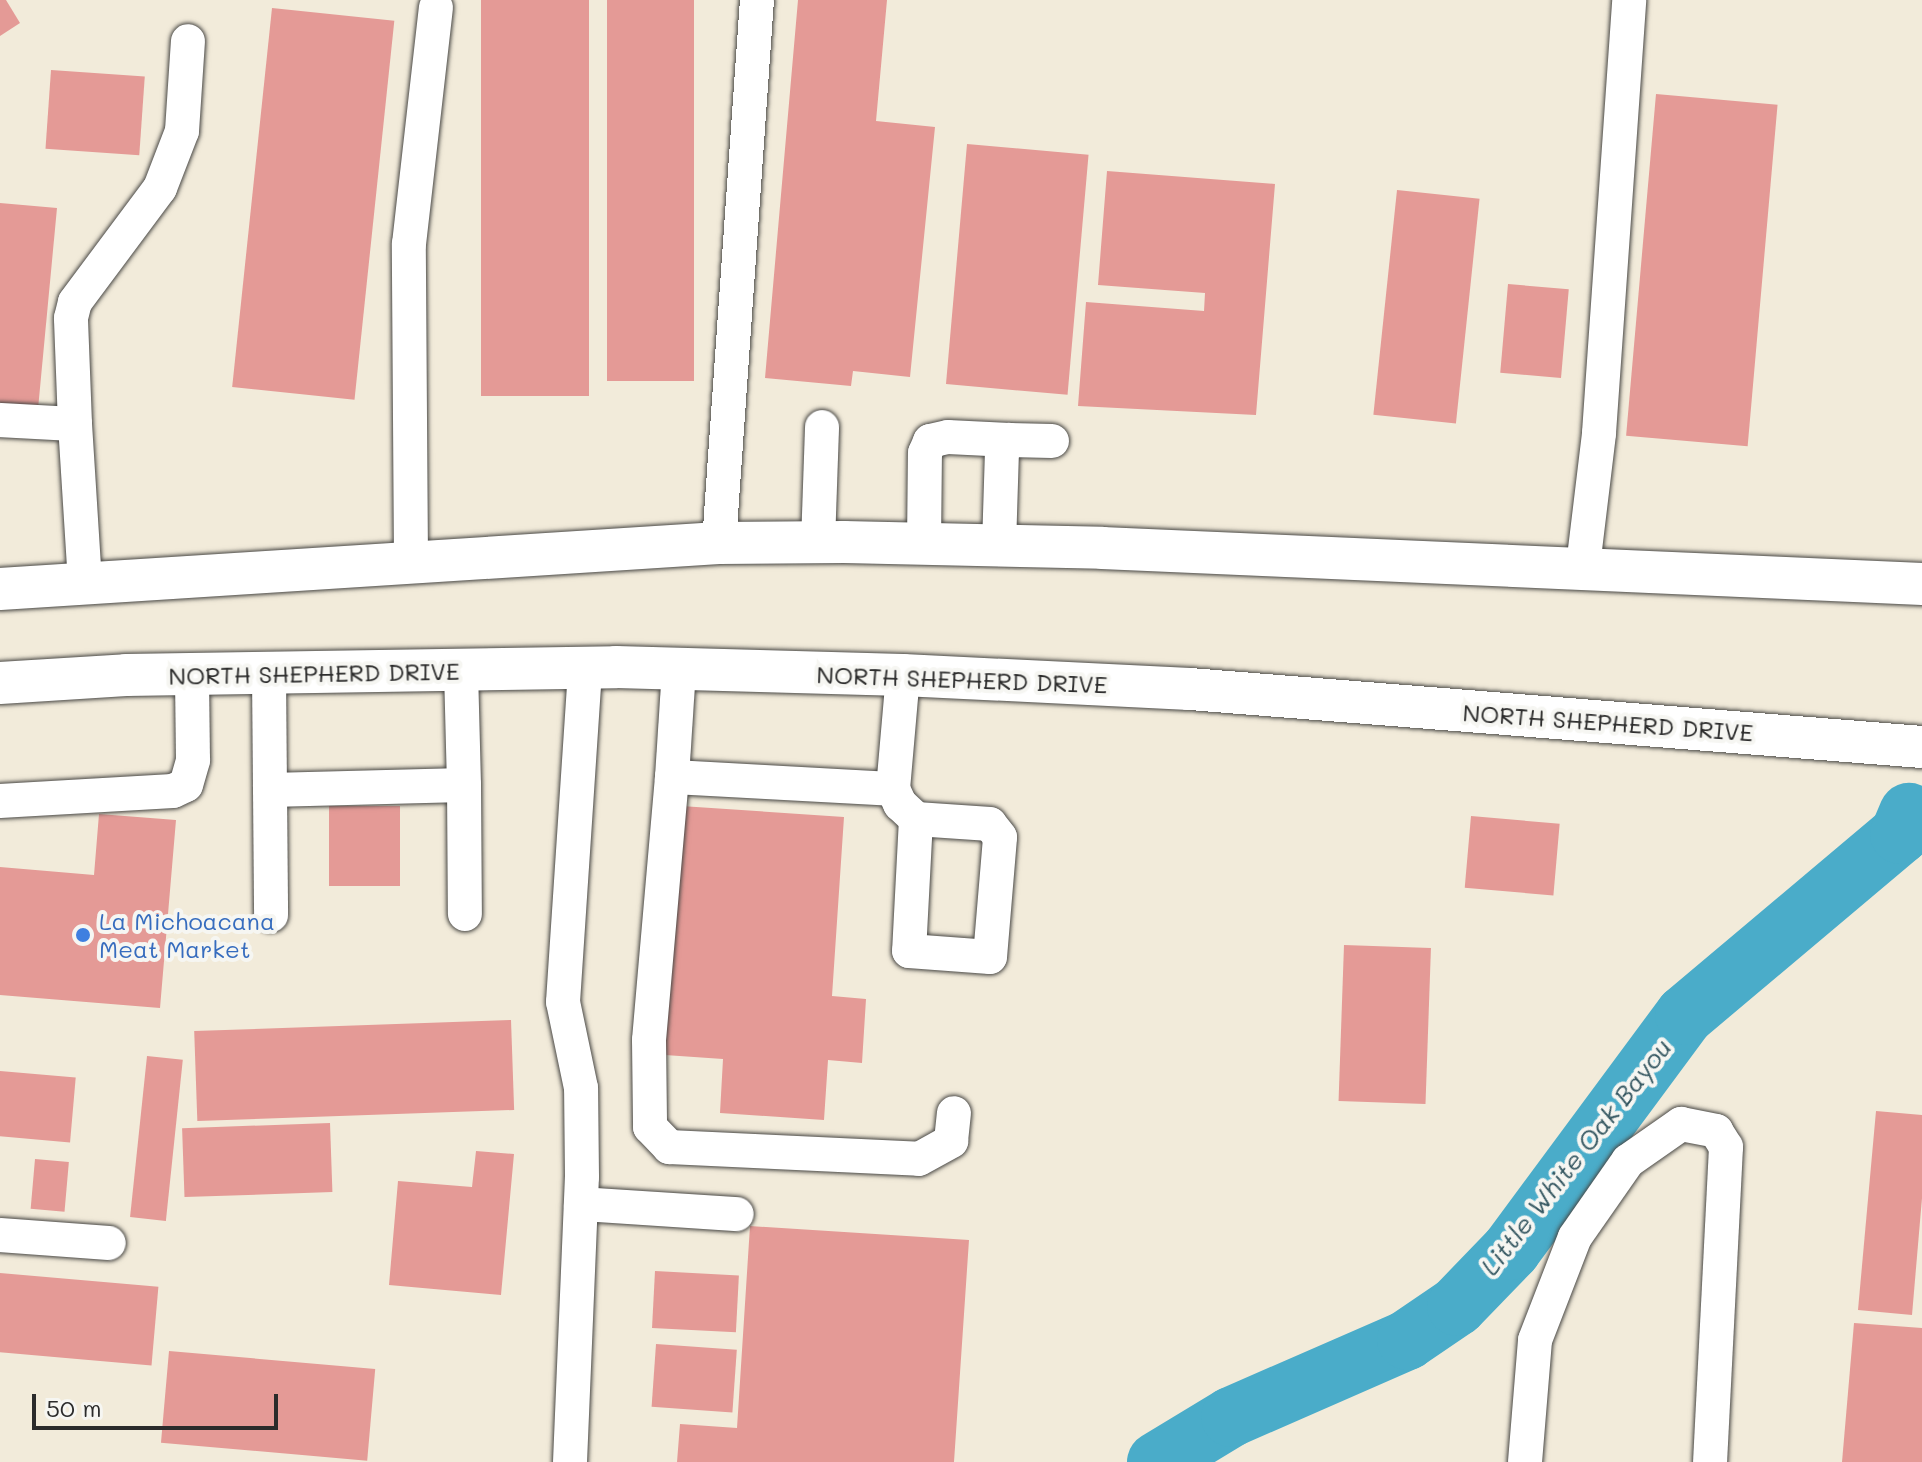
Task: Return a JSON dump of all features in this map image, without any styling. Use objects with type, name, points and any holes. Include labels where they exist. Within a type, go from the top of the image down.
[{"type":"main road","points":[[0,589],[85,581],[719,543],[999,546],[1583,566],[1922,584]]},
{"type":"main road","name":"NORTH SHEPHERD DRIVE","points":[[0,683],[192,674],[585,668],[903,675],[1190,689],[1922,747]]},
{"type":"lane","points":[[719,543],[757,0]]},
{"type":"lane","points":[[1583,566],[1599,433],[1629,0]]},
{"type":"lane","points":[[411,561],[409,244],[436,8]]},
{"type":"lane","points":[[85,581],[71,318],[75,302],[160,188],[182,131],[188,41]]},
{"type":"lane","points":[[0,420],[75,424]]},
{"type":"lane","points":[[818,543],[822,427]]},
{"type":"lane","points":[[924,544],[925,453],[930,441],[948,437],[1052,441]]},
{"type":"lane","points":[[999,546],[1002,452],[1009,440]]},
{"type":"lane","points":[[570,1462],[581,1204],[581,1088],[563,1002],[585,668]]},
{"type":"lane","points":[[679,669],[649,1040],[650,1127],[669,1147],[919,1159],[951,1141],[954,1113]]},
{"type":"lane","points":[[461,671],[465,914]]},
{"type":"lane","points":[[0,801],[173,791],[186,785],[193,760],[192,674]]},
{"type":"lane","points":[[269,674],[271,915]]},
{"type":"lane","points":[[903,675],[893,789],[900,804],[916,819]]},
{"type":"lane","points":[[672,777],[893,789]]},
{"type":"lane","points":[[270,790],[464,785]]},
{"type":"lane","points":[[1525,1462],[1535,1340],[1575,1237],[1628,1161],[1681,1124],[1716,1131],[1726,1147],[1710,1462]]},
{"type":"lane","points":[[581,1204],[737,1214]]},
{"type":"lane","points":[[0,1235],[109,1243]]},
{"type":"building","points":[[0,0],[6,0],[20,23],[0,36]]},
{"type":"building","points":[[481,0],[589,0],[589,396],[481,396]]},
{"type":"building","points":[[607,0],[694,0],[694,381],[607,381]]},
{"type":"building","points":[[798,0],[887,0],[876,121],[935,127],[910,377],[853,371],[851,386],[765,378]]},
{"type":"building","points":[[272,8],[394,21],[355,400],[232,387]]},
{"type":"building","points":[[51,70],[145,77],[139,155],[45,149]]},
{"type":"building","points":[[1656,94],[1778,105],[1748,446],[1626,436]]},
{"type":"building","points":[[967,144],[1089,155],[1068,395],[946,384]]},
{"type":"building","points":[[1107,171],[1275,184],[1256,415],[1078,406],[1086,302],[1204,311],[1205,293],[1098,285]]},
{"type":"building","points":[[1397,190],[1480,199],[1456,423],[1373,415]]},
{"type":"building","points":[[0,203],[57,208],[38,409],[0,405]]},
{"type":"building","points":[[1508,284],[1569,289],[1561,378],[1500,373]]},
{"type":"building","points":[[329,806],[400,806],[400,886],[329,886]]},
{"type":"building","points":[[681,806],[844,817],[832,996],[866,999],[862,1063],[828,1060],[824,1120],[720,1113],[723,1059],[665,1055]]},
{"type":"building","name":"La Michoacana Meat Market","points":[[99,814],[176,820],[160,1008],[0,995],[0,867],[94,875]]},
{"type":"building","points":[[1471,816],[1560,824],[1553,895],[1465,888]]},
{"type":"building","points":[[1344,945],[1431,948],[1426,1104],[1339,1101]]},
{"type":"building","points":[[511,1020],[514,1110],[197,1121],[194,1031]]},
{"type":"building","points":[[147,1056],[183,1060],[166,1221],[130,1217]]},
{"type":"building","points":[[0,1071],[76,1078],[70,1142],[0,1136]]},
{"type":"building","points":[[1876,1111],[1922,1115],[1922,1198],[1912,1315],[1858,1310]]},
{"type":"building","points":[[330,1123],[332,1192],[184,1197],[182,1128]]},
{"type":"building","points":[[476,1151],[514,1154],[501,1295],[389,1285],[398,1181],[472,1187]]},
{"type":"building","points":[[35,1159],[69,1162],[65,1212],[31,1209]]},
{"type":"building","points":[[750,1226],[969,1240],[954,1462],[677,1462],[680,1424],[737,1428]]},
{"type":"building","points":[[655,1271],[739,1275],[736,1332],[652,1328]]},
{"type":"building","points":[[0,1273],[158,1287],[152,1366],[0,1352]]},
{"type":"building","points":[[1854,1323],[1922,1328],[1922,1462],[1842,1462]]},
{"type":"building","points":[[656,1344],[737,1350],[732,1412],[652,1407]]},
{"type":"building","points":[[169,1351],[375,1369],[367,1461],[161,1443]]},
{"type":"waterway","name":"Little White Oak Bayou","points":[[1157,1462],[1231,1417],[1407,1340],[1457,1306],[1511,1250],[1685,1015],[1900,834],[1909,813]]},
{"type":"place","name":"La Michoacana Meat Market","points":[[83,935]]}]
